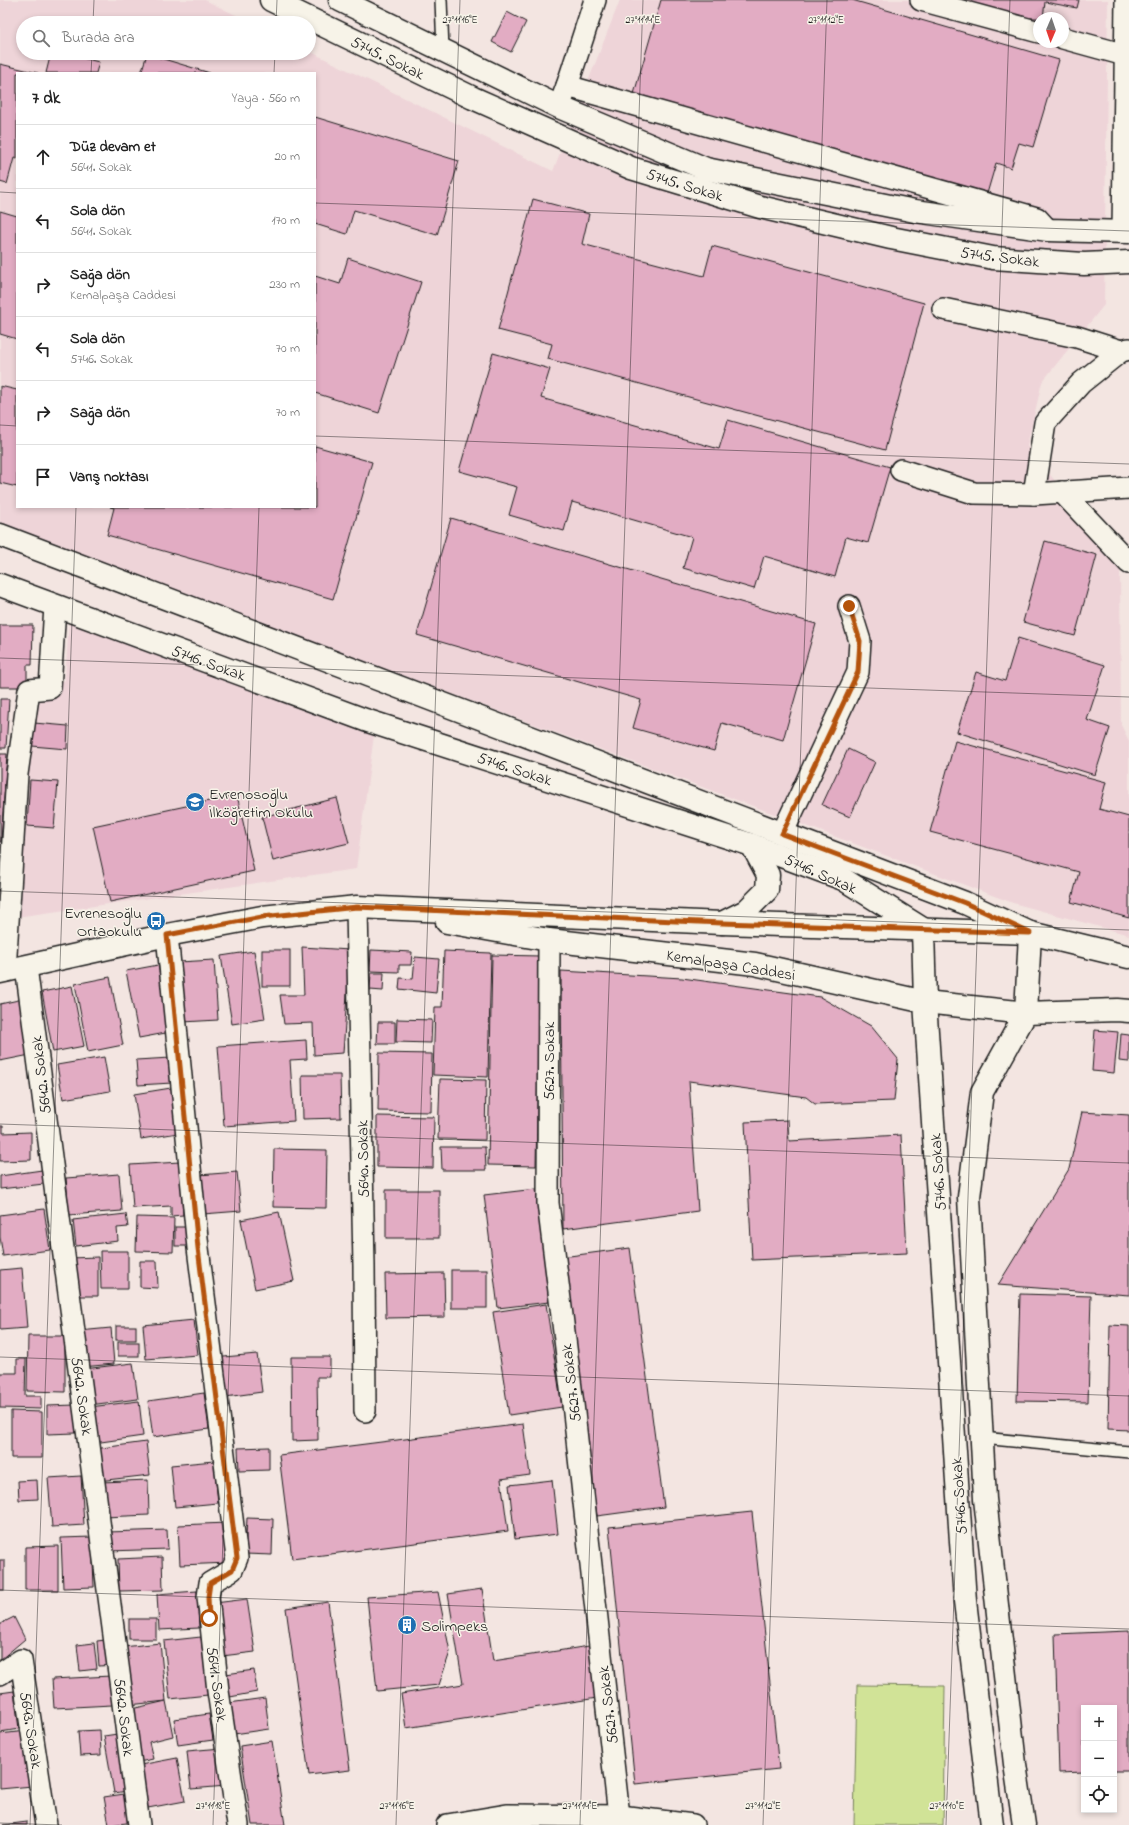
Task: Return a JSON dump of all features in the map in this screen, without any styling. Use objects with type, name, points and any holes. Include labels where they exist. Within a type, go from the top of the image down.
[{"type":"main road","name":"5745. Sokak","points":[[271,0],[304,16]]},
{"type":"main road","name":"5745. Sokak","points":[[340,0],[559,106],[706,169],[915,211],[1048,230],[1126,232]]},
{"type":"main road","name":"5745. Sokak","points":[[316,22],[473,98],[631,168],[768,209],[891,238],[993,258],[1084,264],[1129,262]]},
{"type":"main road","name":"5746. Sokak","points":[[0,535],[965,903],[1030,933]]},
{"type":"main road","name":"5746. Sokak","points":[[0,585],[365,720],[752,845],[843,879],[923,929],[925,1002],[965,1601],[992,1825]]},
{"type":"main road","points":[[722,923],[746,911],[767,890],[768,875],[752,845]]},
{"type":"main road","name":"Kemalpaşa Caddesi","points":[[2,971],[26,967],[167,935],[262,917],[357,907],[722,923],[1030,933],[1129,956]]},
{"type":"main road","name":"Kemalpaşa Caddesi","points":[[357,907],[549,940],[755,964],[925,1002],[1026,1013],[1117,1010],[1129,1011]]},
{"type":"main road","points":[[1024,1825],[1015,1764],[986,1506],[969,1197],[982,1092],[1026,1013],[1030,933]]},
{"type":"street","points":[[559,106],[595,0]]},
{"type":"street","points":[[921,0],[1033,30]]},
{"type":"street","points":[[1126,0],[1124,54],[1128,77],[1126,232]]},
{"type":"street","points":[[1069,40],[1124,54]]},
{"type":"street","points":[[567,86],[1037,218],[1048,230]]},
{"type":"street","points":[[943,309],[1077,337],[1125,350]]},
{"type":"street","points":[[1034,494],[1045,423],[1081,383],[1125,350]]},
{"type":"street","points":[[901,470],[974,493],[1034,494],[1129,488]]},
{"type":"street","points":[[1062,492],[1129,562]]},
{"type":"street","points":[[2,971],[17,774],[29,690],[50,688],[55,606]]},
{"type":"street","points":[[782,834],[858,672],[860,641],[849,606]]},
{"type":"street","name":"5640. Sokak","points":[[357,907],[364,1258],[365,1411]]},
{"type":"street","name":"5641. Sokak","points":[[167,935],[198,1248],[237,1558],[232,1570],[210,1583],[208,1597],[218,1691],[238,1825]]},
{"type":"street","name":"5627. Sokak","points":[[549,940],[548,1203],[620,1820]]},
{"type":"street","name":"5642. Sokak","points":[[26,967],[139,1825]]},
{"type":"street","name":"5643. Sokak","points":[[0,1674],[21,1660],[46,1825]]},
{"type":"street","points":[[447,1825],[507,1815],[693,1825]]},
{"type":"lane","points":[[441,0],[443,50]]},
{"type":"lane","points":[[982,1438],[1129,1452]]},
{"type":"shaded area","points":[[0,0],[205,0],[238,16],[16,16],[16,60],[316,60],[316,54],[553,171],[620,0],[1108,0],[1104,305],[1042,382],[1027,446],[1120,562],[1121,725],[1129,741],[1129,935],[1013,903],[0,525]]},
{"type":"shaded area","name":"Evrenosoğlu İlköğretim Okulu","points":[[69,622],[374,735],[356,869],[16,917],[32,702],[65,680]]},
{"type":"green space","points":[[857,1685],[945,1686],[943,1825],[854,1825]]},
{"type":"building","points":[[661,0],[852,0],[1059,60],[1033,147],[1019,143],[1011,168],[996,163],[986,197],[634,94]]},
{"type":"building","points":[[933,0],[1079,0],[1077,8],[1045,2],[1044,12],[1033,12],[1033,18],[1030,18],[1026,26]]},
{"type":"building","points":[[507,12],[526,22],[511,52],[492,42]]},
{"type":"building","points":[[49,60],[91,60],[99,62],[96,72],[46,72]]},
{"type":"building","points":[[145,60],[167,60],[207,72],[141,72]]},
{"type":"building","points":[[0,64],[34,72],[16,72],[16,159],[14,158],[7,184],[0,182]]},
{"type":"building","points":[[316,117],[459,161],[437,235],[354,210],[347,234],[316,224]]},
{"type":"building","points":[[533,199],[589,214],[582,244],[704,276],[712,246],[924,303],[885,450],[548,359],[552,344],[498,330]]},
{"type":"building","points":[[0,211],[16,216],[16,339],[0,334]]},
{"type":"building","points":[[348,258],[421,282],[379,413],[316,393],[316,276],[340,284]]},
{"type":"building","points":[[493,353],[550,369],[541,398],[719,449],[728,420],[890,467],[868,543],[846,537],[835,577],[764,556],[754,589],[683,568],[692,537],[572,502],[564,531],[509,515],[517,487],[459,471]]},
{"type":"building","points":[[0,386],[16,390],[16,487],[0,483]]},
{"type":"building","points":[[316,446],[372,462],[333,599],[107,535],[114,508],[316,508]]},
{"type":"building","points":[[451,518],[816,624],[783,740],[722,723],[714,751],[633,728],[641,700],[417,635]]},
{"type":"building","points":[[1045,541],[1097,555],[1075,636],[1023,622]]},
{"type":"building","points":[[0,625],[33,625],[32,665],[27,665],[27,687],[0,687]]},
{"type":"building","points":[[1018,638],[1105,665],[1087,720],[1110,728],[1095,775],[957,732],[976,672],[1005,681]]},
{"type":"building","points":[[0,699],[9,699],[6,748],[0,748]]},
{"type":"building","points":[[34,723],[68,726],[67,749],[32,746]]},
{"type":"building","points":[[955,741],[1106,782],[1099,809],[1129,817],[1129,918],[1071,902],[1079,872],[930,832]]},
{"type":"building","points":[[848,749],[875,762],[850,817],[822,805]]},
{"type":"building","points":[[0,754],[7,754],[1,842],[0,842]]},
{"type":"building","points":[[30,780],[58,782],[54,828],[27,826]]},
{"type":"building","points":[[237,795],[254,871],[110,902],[93,826]]},
{"type":"building","points":[[337,798],[349,843],[273,861],[262,817]]},
{"type":"building","points":[[302,947],[350,950],[343,1053],[314,1055],[313,1023],[284,1024],[280,995],[304,995]]},
{"type":"building","points":[[262,950],[290,950],[290,986],[262,986]]},
{"type":"building","points":[[371,950],[412,952],[411,965],[399,965],[399,972],[370,971]]},
{"type":"building","points":[[254,951],[265,1019],[232,1024],[221,956]]},
{"type":"building","points":[[444,951],[491,953],[488,1077],[433,1075],[435,1007],[442,1007]]},
{"type":"building","points":[[492,955],[540,956],[536,1166],[488,1165]]},
{"type":"building","points":[[415,957],[439,959],[436,993],[399,989],[400,978],[413,979]]},
{"type":"building","points":[[214,960],[218,1020],[183,1022],[179,962]]},
{"type":"building","points":[[158,965],[171,1032],[139,1038],[126,971]]},
{"type":"building","points":[[561,971],[682,978],[820,997],[871,1026],[898,1059],[894,1101],[815,1104],[806,1097],[689,1081],[698,1211],[563,1229]]},
{"type":"building","points":[[371,973],[384,973],[383,991],[370,990]]},
{"type":"building","points":[[110,977],[123,1045],[88,1052],[75,984]]},
{"type":"building","points":[[72,986],[84,1046],[53,1052],[42,992]]},
{"type":"building","points":[[23,999],[35,1054],[0,1061],[0,1004]]},
{"type":"building","points":[[397,1019],[432,1020],[431,1043],[396,1042]]},
{"type":"building","points":[[378,1022],[395,1022],[395,1044],[377,1044]]},
{"type":"building","points":[[1095,1030],[1118,1032],[1114,1073],[1092,1071]]},
{"type":"building","points":[[1121,1034],[1129,1035],[1129,1062],[1119,1061]]},
{"type":"building","points":[[306,1040],[307,1059],[290,1060],[294,1121],[224,1126],[218,1046]]},
{"type":"building","points":[[379,1053],[432,1054],[431,1112],[378,1111]]},
{"type":"building","points":[[104,1057],[110,1091],[63,1099],[57,1065]]},
{"type":"building","points":[[171,1058],[172,1083],[138,1085],[136,1060]]},
{"type":"building","points":[[302,1075],[340,1075],[341,1118],[303,1119]]},
{"type":"building","points":[[440,1079],[486,1080],[485,1140],[438,1139]]},
{"type":"building","points":[[171,1088],[178,1133],[141,1139],[134,1094]]},
{"type":"building","points":[[1082,1112],[1129,1115],[1129,1295],[998,1285],[1069,1169]]},
{"type":"building","points":[[377,1116],[434,1117],[433,1168],[377,1167]]},
{"type":"building","points":[[788,1120],[789,1141],[901,1135],[907,1253],[752,1260],[745,1122]]},
{"type":"building","points":[[0,1126],[3,1126],[3,1133],[31,1132],[31,1160],[0,1161]]},
{"type":"building","points":[[441,1147],[485,1147],[486,1170],[442,1170]]},
{"type":"building","points":[[274,1149],[327,1150],[326,1208],[273,1207]]},
{"type":"building","points":[[180,1162],[183,1215],[171,1216],[171,1206],[133,1208],[130,1165]]},
{"type":"building","points":[[42,1170],[44,1184],[0,1189],[0,1176]]},
{"type":"building","points":[[237,1172],[241,1211],[203,1214],[199,1175]]},
{"type":"building","points":[[119,1174],[122,1211],[69,1215],[66,1178]]},
{"type":"building","points":[[536,1189],[549,1302],[498,1308],[484,1195]]},
{"type":"building","points":[[386,1190],[439,1190],[439,1238],[386,1238]]},
{"type":"building","points":[[44,1209],[50,1250],[3,1256],[0,1237],[0,1215]]},
{"type":"building","points":[[279,1212],[294,1281],[255,1289],[241,1220]]},
{"type":"building","points":[[126,1214],[128,1227],[117,1228],[118,1241],[76,1246],[73,1220]]},
{"type":"building","points":[[137,1217],[174,1218],[173,1252],[136,1251]]},
{"type":"building","points":[[175,1227],[188,1227],[188,1246],[175,1246]]},
{"type":"building","points":[[630,1248],[664,1507],[597,1516],[562,1257]]},
{"type":"building","points":[[100,1251],[128,1251],[128,1289],[101,1289]]},
{"type":"building","points":[[98,1257],[98,1296],[71,1296],[70,1258]]},
{"type":"building","points":[[140,1261],[157,1261],[158,1288],[140,1287]]},
{"type":"building","points":[[22,1268],[27,1328],[0,1330],[0,1270]]},
{"type":"building","points":[[451,1270],[487,1270],[487,1308],[451,1308]]},
{"type":"building","points":[[444,1273],[445,1317],[386,1318],[385,1274]]},
{"type":"building","points":[[1020,1294],[1091,1296],[1088,1402],[1017,1401]]},
{"type":"building","points":[[546,1304],[562,1407],[509,1415],[493,1312]]},
{"type":"building","points":[[194,1320],[198,1355],[146,1359],[143,1325]]},
{"type":"building","points":[[1110,1325],[1129,1326],[1129,1430],[1108,1429]]},
{"type":"building","points":[[116,1326],[136,1326],[136,1340],[116,1340]]},
{"type":"building","points":[[111,1328],[114,1364],[82,1367],[79,1331]]},
{"type":"building","points":[[28,1336],[65,1336],[65,1392],[27,1391]]},
{"type":"building","points":[[118,1342],[139,1342],[139,1356],[118,1356]]},
{"type":"building","points":[[257,1354],[262,1392],[218,1398],[213,1358]]},
{"type":"building","points":[[291,1357],[330,1357],[330,1377],[317,1377],[318,1440],[292,1441]]},
{"type":"building","points":[[17,1359],[26,1359],[25,1396],[41,1396],[41,1409],[0,1408],[0,1373],[17,1373]]},
{"type":"building","points":[[133,1363],[138,1399],[89,1405],[84,1369]]},
{"type":"building","points":[[204,1393],[209,1429],[153,1437],[148,1401]]},
{"type":"building","points":[[139,1401],[143,1436],[94,1443],[90,1407]]},
{"type":"building","points":[[75,1405],[76,1433],[47,1434],[47,1406]]},
{"type":"building","points":[[11,1411],[42,1412],[42,1458],[11,1458]]},
{"type":"building","points":[[523,1424],[530,1475],[501,1479],[508,1531],[292,1559],[279,1455]]},
{"type":"building","points":[[146,1442],[150,1475],[98,1481],[94,1449]]},
{"type":"building","points":[[269,1447],[269,1470],[239,1471],[238,1448]]},
{"type":"building","points":[[214,1461],[218,1503],[175,1507],[171,1465]]},
{"type":"building","points":[[81,1476],[84,1525],[52,1527],[48,1478]]},
{"type":"building","points":[[37,1480],[38,1499],[19,1500],[18,1481]]},
{"type":"building","points":[[148,1480],[149,1515],[104,1517],[102,1482]]},
{"type":"building","points":[[552,1480],[558,1534],[515,1539],[509,1485]]},
{"type":"building","points":[[752,1512],[779,1769],[635,1784],[609,1527]]},
{"type":"building","points":[[247,1518],[273,1519],[272,1555],[245,1554]]},
{"type":"building","points":[[227,1523],[229,1563],[180,1565],[178,1525]]},
{"type":"building","points":[[167,1530],[168,1549],[109,1551],[108,1532]]},
{"type":"building","points":[[92,1537],[94,1587],[63,1588],[61,1538]]},
{"type":"building","points":[[58,1546],[58,1590],[25,1590],[25,1547]]},
{"type":"building","points":[[162,1557],[163,1590],[119,1591],[118,1559]]},
{"type":"building","points":[[0,1560],[4,1560],[4,1590],[0,1590]]},
{"type":"building","points":[[482,1589],[493,1661],[589,1646],[597,1698],[406,1728],[401,1694],[463,1684],[448,1594]]},
{"type":"building","points":[[197,1591],[199,1628],[159,1630],[157,1594]]},
{"type":"building","name":"Solimpeks","points":[[438,1592],[450,1652],[439,1685],[377,1691],[367,1597]]},
{"type":"building","points":[[247,1599],[255,1652],[222,1656],[215,1603]]},
{"type":"building","points":[[328,1602],[350,1770],[309,1775],[286,1608]]},
{"type":"building","points":[[14,1617],[25,1639],[0,1660],[0,1624]]},
{"type":"building","points":[[129,1619],[156,1619],[156,1639],[129,1639]]},
{"type":"building","points":[[1129,1631],[1129,1771],[1117,1771],[1117,1705],[1081,1705],[1081,1772],[1059,1773],[1055,1634]]},
{"type":"building","points":[[201,1637],[208,1695],[170,1699],[164,1641]]},
{"type":"building","points":[[113,1639],[116,1665],[99,1666],[97,1641]]},
{"type":"building","points":[[94,1643],[97,1669],[80,1671],[77,1645]]},
{"type":"building","points":[[160,1643],[166,1701],[129,1705],[123,1647]]},
{"type":"building","points":[[254,1670],[257,1692],[230,1697],[226,1674]]},
{"type":"building","points":[[111,1676],[112,1705],[54,1708],[52,1679]]},
{"type":"building","points":[[14,1691],[19,1729],[0,1732],[0,1693]]},
{"type":"building","points":[[265,1698],[269,1729],[234,1734],[229,1703]]},
{"type":"building","points":[[166,1701],[173,1736],[149,1742],[153,1759],[139,1762],[127,1710]]},
{"type":"building","points":[[209,1714],[213,1740],[178,1745],[174,1719]]},
{"type":"building","points":[[100,1730],[101,1755],[80,1756],[78,1731]]},
{"type":"building","points":[[26,1731],[32,1786],[0,1789],[0,1734]]},
{"type":"building","points":[[124,1733],[134,1790],[114,1793],[104,1736]]},
{"type":"building","points":[[272,1741],[285,1825],[252,1825],[240,1746]]},
{"type":"building","points":[[222,1748],[226,1786],[191,1789],[187,1751]]},
{"type":"building","points":[[177,1758],[185,1801],[148,1808],[140,1765]]},
{"type":"building","points":[[131,1793],[136,1822],[109,1825],[104,1797]]},
{"type":"building","points":[[27,1822],[27,1825],[3,1825]]},
{"type":"place","name":"Evrenosoğlu İlköğretim Okulu","points":[[195,802]]},
{"type":"place","name":"Evrenesoğlu Ortaokulu","points":[[156,921]]},
{"type":"place","name":"Solimpeks","points":[[407,1625]]},
{"type":"route","points":[[209,1618],[208,1597],[210,1583],[232,1570],[237,1558],[198,1248],[167,935],[262,917],[357,907],[722,923],[1030,933],[965,903],[782,834],[858,672],[860,641],[849,606]]}]
